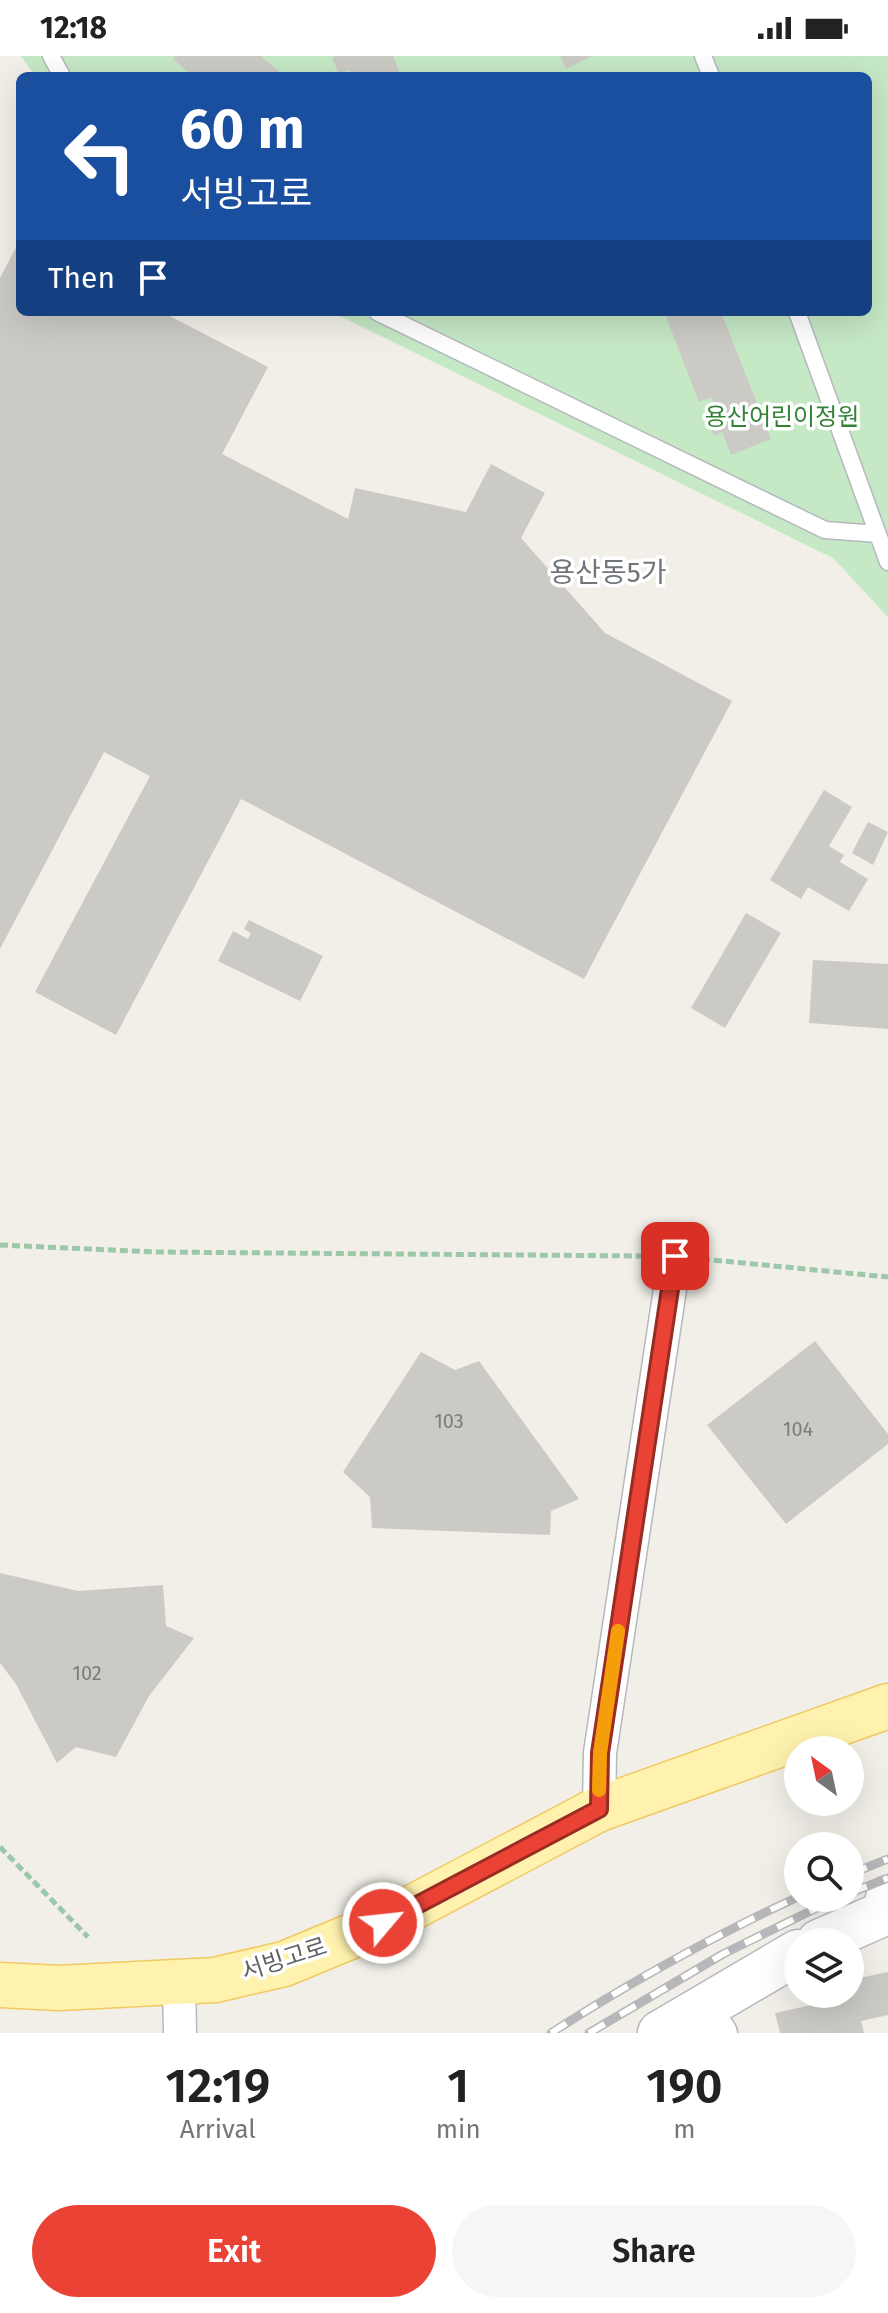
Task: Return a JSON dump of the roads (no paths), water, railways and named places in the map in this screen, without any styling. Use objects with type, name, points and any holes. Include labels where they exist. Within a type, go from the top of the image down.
[{"type":"main road","name":"서빙고로","points":[[0,1985],[58,1988],[215,1980],[284,1964],[383,1923],[599,1809],[888,1706]]},
{"type":"street","points":[[599,1809],[600,1753],[675,1256]]},
{"type":"street","points":[[847,1928],[887,1908]]},
{"type":"street","points":[[660,2033],[712,2020],[784,1963]]},
{"type":"street","points":[[179,1982],[180,2033]]},
{"type":"lane","points":[[385,316],[825,530],[878,534]]},
{"type":"lane","points":[[798,316],[888,562]]},
{"type":"railway","points":[[864,1868],[888,1859]]},
{"type":"railway","points":[[864,1887],[888,1878]]},
{"type":"railway","points":[[551,2033],[672,1961],[784,1904]]},
{"type":"railway","points":[[589,2033],[723,1954],[808,1912]]},
{"type":"district","name":"용산동5가","points":[[608,572]]},
{"type":"park label","name":"용산어린이정원","points":[[782,417]]}]
